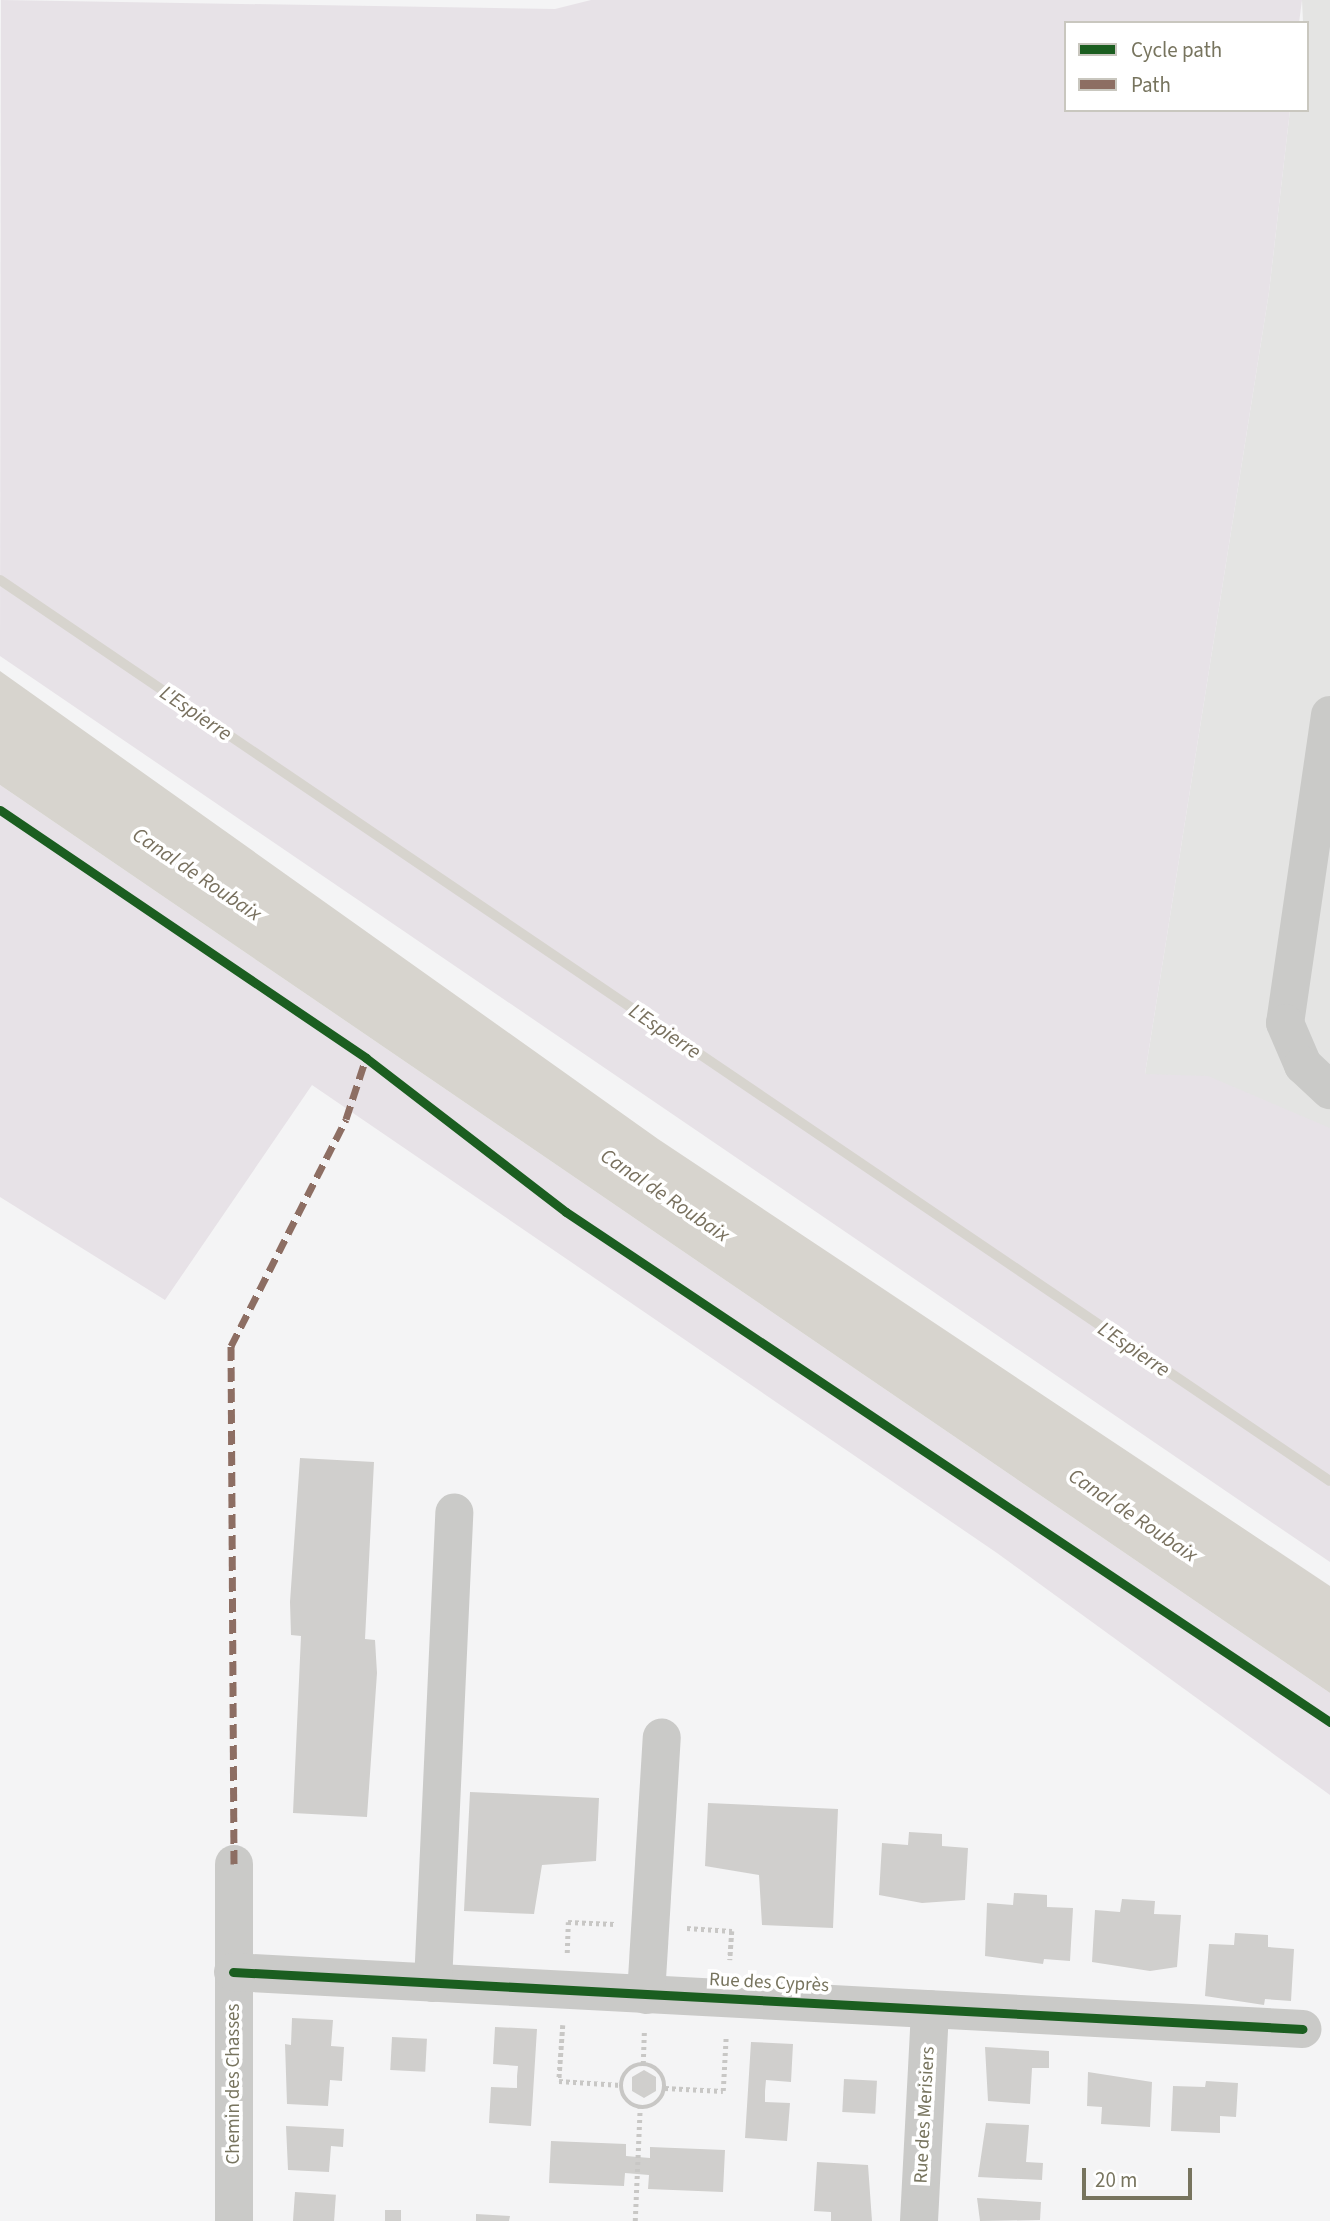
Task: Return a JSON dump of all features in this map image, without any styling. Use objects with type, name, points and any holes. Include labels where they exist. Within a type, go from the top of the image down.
[{"type":"street","points":[[1330,715],[1285,1023],[1303,1065],[1330,1090]]},
{"type":"street","points":[[433,1983],[454,1512]]},
{"type":"street","points":[[646,1994],[662,1737]]},
{"type":"street","name":"Chemin des Chasses","points":[[234,1864],[234,2221]]},
{"type":"street","name":"Rue des Cyprès","points":[[233,1972],[1302,2029]]},
{"type":"street","name":"Rue des Merisiers","points":[[919,2221],[930,2009]]},
{"type":"path","points":[[643,2064],[657,2068],[665,2088],[660,2100],[640,2108],[627,2102],[621,2088],[629,2069],[643,2064]]},
{"type":"path","points":[[635,2221],[640,2108]]},
{"type":"shaded area","points":[[1,0],[555,9],[591,0],[1302,0],[1299,21],[1064,21],[1064,112],[1290,112],[1269,292],[1145,1074],[1208,1076],[1330,1128],[1330,1562],[0,656]]},
{"type":"shaded area","points":[[1302,0],[1330,0],[1330,1198],[1145,1074],[1269,292],[1290,112],[1309,112],[1309,21],[1303,21]]},
{"type":"shaded area","points":[[0,785],[1330,1693],[1330,1795],[997,1553],[312,1085],[165,1300],[0,1197]]},
{"type":"water","name":"Canal de Roubaix","points":[[0,671],[658,1139],[1330,1586],[1330,1693],[0,785]]},
{"type":"building","points":[[300,1458],[374,1462],[365,1639],[375,1640],[377,1673],[367,1817],[293,1813],[301,1636],[291,1635],[290,1602]]},
{"type":"building","points":[[470,1792],[599,1798],[596,1861],[542,1865],[534,1914],[464,1911]]},
{"type":"building","points":[[708,1803],[838,1809],[833,1928],[762,1925],[759,1875],[705,1866]]},
{"type":"building","points":[[909,1832],[942,1834],[942,1846],[968,1848],[965,1900],[922,1903],[879,1895],[882,1843],[908,1845]]},
{"type":"building","points":[[1014,1893],[1047,1895],[1047,1907],[1073,1908],[1070,1961],[1044,1959],[1043,1964],[985,1956],[987,1903],[1013,1905]]},
{"type":"building","points":[[1122,1899],[1155,1901],[1154,1914],[1181,1915],[1177,1967],[1150,1971],[1092,1962],[1095,1910],[1120,1912]]},
{"type":"building","points":[[1235,1933],[1268,1935],[1268,1947],[1294,1949],[1291,2001],[1265,1999],[1264,2005],[1205,1996],[1209,1944],[1234,1945]]},
{"type":"building","points":[[292,2018],[333,2020],[331,2046],[344,2047],[342,2081],[330,2080],[328,2106],[287,2104],[285,2044],[291,2045]]},
{"type":"building","points":[[495,2027],[537,2029],[531,2126],[489,2123],[491,2087],[517,2088],[518,2066],[493,2064]]},
{"type":"building","points":[[392,2037],[427,2039],[425,2072],[390,2070]]},
{"type":"building","points":[[751,2042],[793,2044],[791,2082],[766,2080],[765,2091],[765,2102],[790,2103],[787,2141],[745,2138]]},
{"type":"building","points":[[985,2047],[1049,2051],[1049,2068],[1032,2068],[1030,2104],[988,2101]]},
{"type":"building","points":[[644,2070],[656,2077],[656,2091],[644,2098],[632,2091],[632,2077]]},
{"type":"building","points":[[1088,2072],[1152,2082],[1150,2127],[1101,2124],[1102,2107],[1087,2106]]},
{"type":"building","points":[[844,2079],[877,2081],[875,2114],[842,2112]]},
{"type":"building","points":[[1206,2081],[1238,2083],[1236,2117],[1220,2116],[1220,2133],[1171,2131],[1173,2086],[1205,2087]]},
{"type":"building","points":[[986,2123],[1029,2125],[1026,2162],[1043,2163],[1042,2180],[978,2177]]},
{"type":"building","points":[[286,2126],[344,2129],[343,2147],[331,2146],[329,2172],[288,2170]]},
{"type":"building","points":[[551,2141],[626,2144],[626,2156],[650,2158],[650,2147],[725,2150],[723,2192],[648,2189],[649,2175],[625,2173],[624,2186],[549,2183]]},
{"type":"building","points":[[817,2162],[868,2165],[872,2221],[831,2221],[831,2212],[814,2211]]},
{"type":"building","points":[[295,2192],[336,2195],[334,2221],[293,2221]]},
{"type":"building","points":[[977,2198],[1041,2202],[1040,2220],[980,2221]]},
{"type":"building","points":[[385,2210],[401,2210],[401,2221],[385,2221]]},
{"type":"building","points":[[476,2214],[510,2216],[509,2221],[476,2221]]},
{"type":"waterway","name":"L'Espierre","points":[[0,580],[1330,1481]]},
{"type":"marked path","points":[[234,1864],[231,1346],[346,1119],[366,1058]]},
{"type":"cycle path","points":[[0,810],[366,1058],[566,1212],[1330,1722]]},
{"type":"cycle path","points":[[233,1972],[1302,2029]]}]
